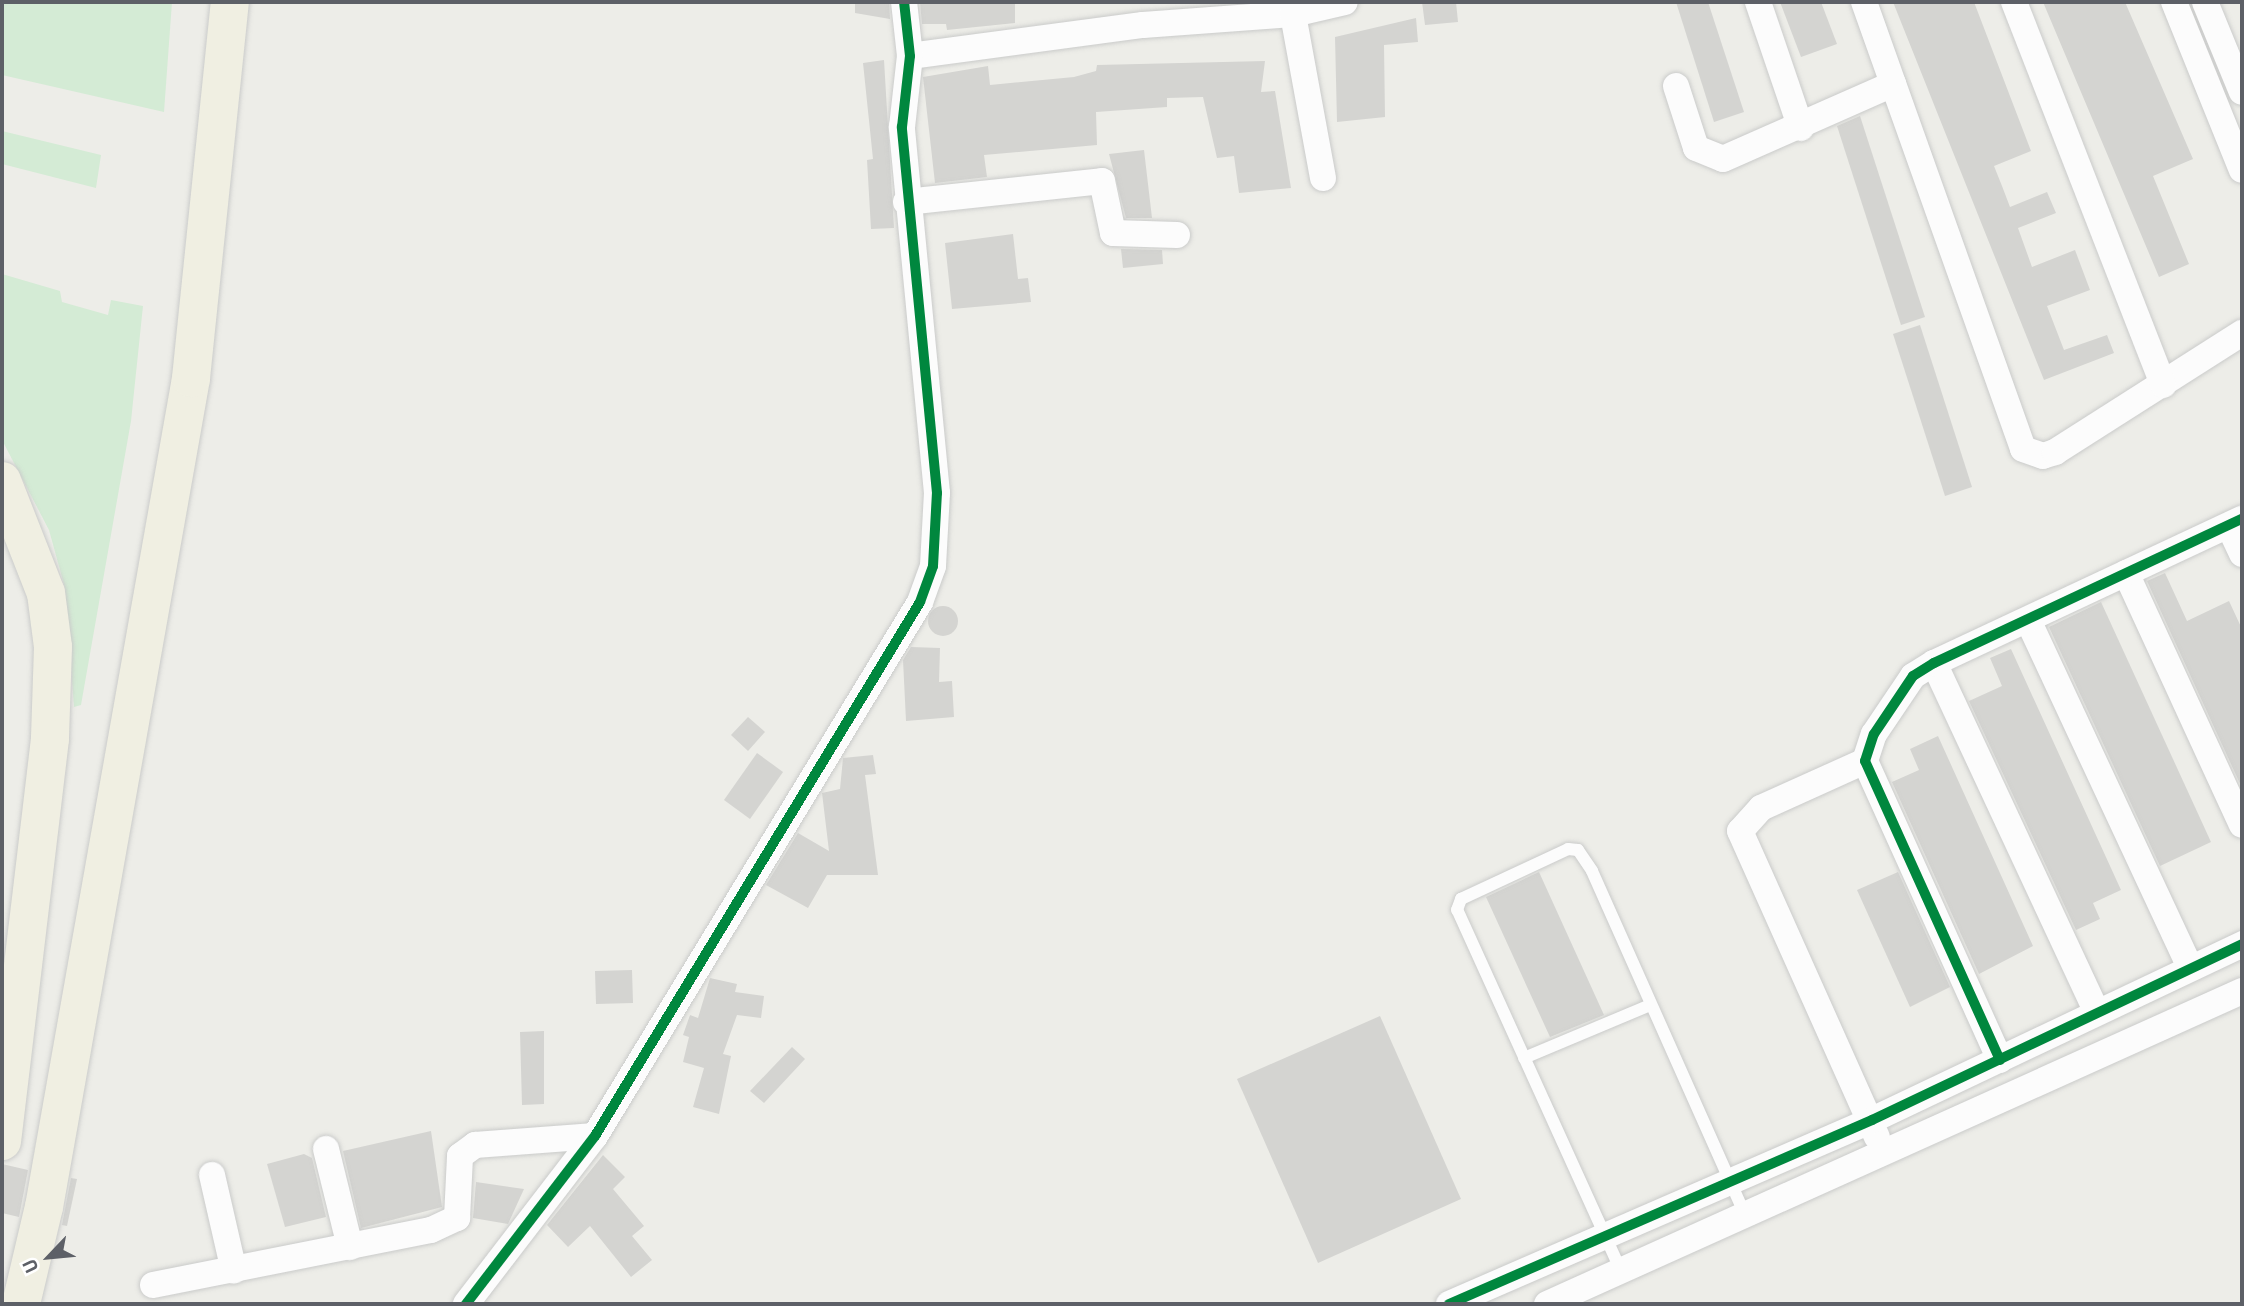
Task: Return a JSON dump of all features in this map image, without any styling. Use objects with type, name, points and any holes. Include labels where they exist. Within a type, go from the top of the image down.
[{"type":"highway","points":[[21,1304],[47,1194],[191,378],[230,2]]},
{"type":"highway","points":[[2,481],[46,593],[53,648],[50,739],[2,1141]]},
{"type":"street","points":[[466,1304],[595,1136],[920,602],[933,566],[937,493],[906,202],[902,128],[910,55],[904,2]]},
{"type":"street","points":[[910,55],[1141,13],[1293,8],[1345,2]]},
{"type":"street","points":[[1758,2],[1801,128]]},
{"type":"street","points":[[1864,2],[2024,449],[2043,457],[2055,452],[2242,333]]},
{"type":"street","points":[[2014,2],[2163,385]]},
{"type":"street","points":[[2174,2],[2242,170]]},
{"type":"street","points":[[2205,2],[2241,89],[2214,98]]},
{"type":"street","points":[[1293,8],[1323,178]]},
{"type":"street","points":[[1676,86],[1696,148],[1708,157],[1733,156],[1801,128],[1893,84]]},
{"type":"street","points":[[906,202],[1102,181],[1113,233],[1177,235]]},
{"type":"street","points":[[1882,1152],[1872,1120],[1742,847],[1740,831],[1761,808],[1865,761],[1894,701],[1913,676],[1934,663],[2236,523],[2242,554]]},
{"type":"street","points":[[2126,573],[2242,825]]},
{"type":"street","points":[[2028,620],[2190,967]]},
{"type":"street","points":[[1934,663],[2097,1012]]},
{"type":"street","points":[[1865,761],[2000,1060]]},
{"type":"street","points":[[1449,1304],[1872,1120],[2242,944]]},
{"type":"street","points":[[1546,1304],[1622,1273],[1882,1152],[2054,1078],[2242,991]]},
{"type":"street","points":[[2039,1040],[2054,1078]]},
{"type":"street","points":[[153,1285],[351,1247],[457,1218],[460,1156],[475,1145],[595,1136]]},
{"type":"street","points":[[327,1149],[351,1247]]},
{"type":"street","points":[[212,1175],[234,1270]]},
{"type":"lane","points":[[1622,1273],[1457,910],[1461,899],[1568,849],[1578,850],[1592,871],[1745,1215]]},
{"type":"lane","points":[[1524,1058],[1650,1005]]},
{"type":"green space","points":[[2,2],[172,2],[164,112],[2,75]]},
{"type":"green space","points":[[2,131],[101,155],[96,188],[2,164]]},
{"type":"green space","points":[[2,274],[60,291],[62,302],[108,315],[111,300],[143,306],[131,421],[81,705],[74,707],[65,588],[49,530],[2,440]]},
{"type":"building","points":[[855,2],[889,2],[890,19],[855,13]]},
{"type":"building","points":[[920,2],[1015,2],[1015,23],[947,30],[946,24],[922,24]]},
{"type":"building","points":[[1422,2],[1456,2],[1458,22],[1425,25]]},
{"type":"building","points":[[1676,2],[1708,2],[1744,112],[1714,122]]},
{"type":"building","points":[[1780,2],[1821,2],[1837,44],[1801,57]]},
{"type":"building","points":[[1893,2],[1974,2],[2031,151],[1994,166],[2010,207],[2047,192],[2056,213],[2018,228],[2032,267],[2075,250],[2090,290],[2047,306],[2064,350],[2107,335],[2114,353],[2044,380]]},
{"type":"building","points":[[2043,2],[2125,2],[2193,159],[2153,176],[2189,264],[2159,277]]},
{"type":"building","points":[[1416,18],[1418,42],[1384,45],[1385,117],[1337,122],[1335,37]]},
{"type":"building","points":[[884,60],[894,228],[871,229],[867,160],[873,159],[863,63]]},
{"type":"building","points":[[1265,61],[1261,92],[1275,91],[1291,188],[1239,193],[1234,156],[1217,158],[1203,97],[1167,98],[1167,107],[1096,112],[1097,145],[984,155],[987,177],[935,183],[923,77],[988,66],[990,85],[1074,77],[1096,71],[1097,65]]},
{"type":"building","points":[[1860,116],[1925,317],[1901,325],[1837,126]]},
{"type":"building","points":[[1144,150],[1152,218],[1126,218],[1109,154]]},
{"type":"building","points":[[1013,234],[1018,279],[1028,278],[1031,302],[952,309],[945,243]]},
{"type":"building","points":[[1121,249],[1162,250],[1163,264],[1123,268]]},
{"type":"building","points":[[1920,325],[1972,487],[1945,496],[1893,334]]},
{"type":"building","points":[[2165,573],[2187,621],[2229,601],[2242,629],[2242,788],[2147,581]]},
{"type":"building","points":[[2101,602],[2211,842],[2160,866],[2049,627]]},
{"type":"building","points":[[943,606],[954,610],[958,621],[954,632],[943,636],[932,632],[928,621],[932,610]]},
{"type":"building","points":[[911,647],[940,648],[939,682],[952,681],[954,717],[906,721],[903,660]]},
{"type":"building","points":[[2011,649],[2121,890],[2093,903],[2100,919],[2076,930],[1969,701],[2002,686],[1990,658]]},
{"type":"building","points":[[748,717],[765,732],[748,751],[731,735]]},
{"type":"building","points":[[1938,736],[2033,946],[1979,974],[1892,782],[1919,770],[1910,749]]},
{"type":"building","points":[[757,753],[783,772],[750,819],[724,800]]},
{"type":"building","points":[[873,755],[876,774],[865,775],[878,875],[827,875],[808,908],[766,885],[798,833],[829,851],[822,793],[840,789],[843,758]]},
{"type":"building","points":[[1539,872],[1604,1015],[1550,1037],[1486,897]]},
{"type":"building","points":[[1898,872],[1950,987],[1910,1007],[1857,890]]},
{"type":"building","points":[[632,970],[633,1003],[596,1004],[595,971]]},
{"type":"building","points":[[710,978],[737,984],[735,992],[764,996],[761,1018],[737,1015],[723,1054],[731,1056],[719,1114],[693,1107],[704,1068],[683,1062],[689,1037],[683,1035],[690,1015],[698,1018]]},
{"type":"building","points":[[1380,1016],[1461,1199],[1318,1263],[1237,1079]]},
{"type":"building","points":[[544,1031],[544,1104],[522,1105],[520,1032]]},
{"type":"building","points":[[792,1047],[805,1059],[764,1103],[750,1091]]},
{"type":"building","points":[[431,1131],[442,1207],[361,1228],[343,1151]]},
{"type":"building","points":[[304,1154],[312,1158],[326,1217],[285,1227],[267,1164]]},
{"type":"building","points":[[603,1155],[625,1177],[613,1189],[644,1226],[632,1236],[652,1260],[631,1277],[590,1226],[568,1247],[547,1225]]},
{"type":"building","points":[[2,1164],[28,1170],[19,1217],[2,1213]]},
{"type":"building","points":[[71,1178],[77,1179],[67,1226],[62,1225]]},
{"type":"building","points":[[476,1182],[524,1189],[508,1224],[473,1218]]},
{"type":"cycle path","points":[[466,1304],[595,1136],[920,602],[933,566],[937,493],[902,127],[910,56],[904,2]]},
{"type":"cycle path","points":[[2000,1060],[1865,761],[1874,734],[1913,676],[1934,663],[2242,519]]},
{"type":"cycle path","points":[[1449,1304],[1872,1120],[2242,944]]}]
